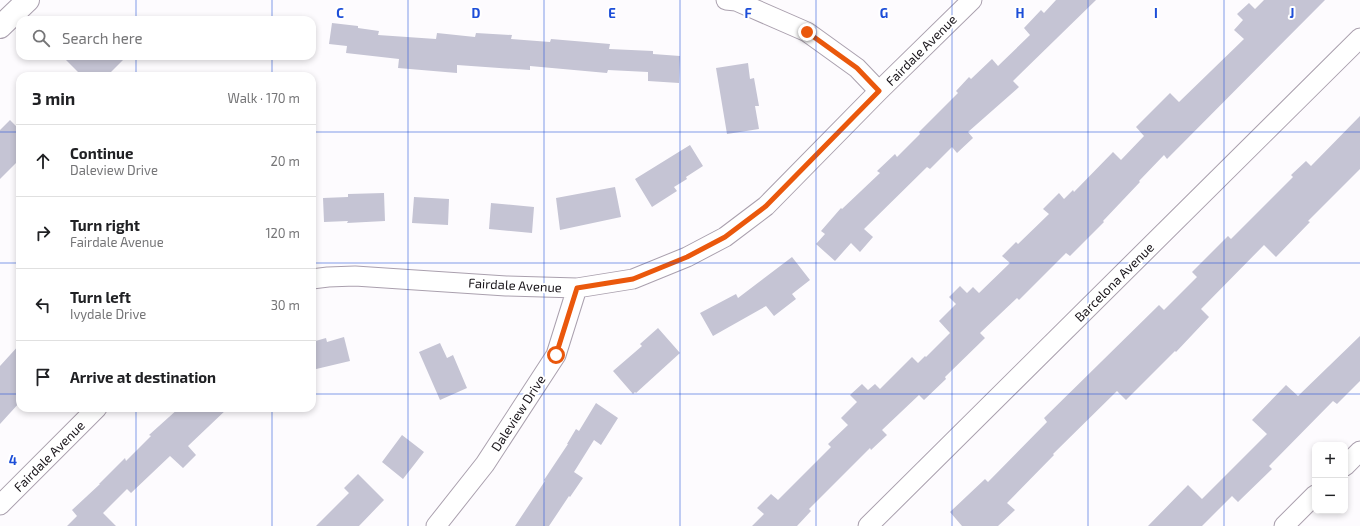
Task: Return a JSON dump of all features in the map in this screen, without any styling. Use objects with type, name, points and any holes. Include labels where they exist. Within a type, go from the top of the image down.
[{"type":"street","points":[[0,27],[28,0]]},
{"type":"street","points":[[726,0],[736,1],[807,32],[857,68],[879,91]]},
{"type":"street","name":"Fairdale Avenue","points":[[316,278],[355,276],[506,286],[577,288],[633,279],[687,257],[725,237],[766,206],[879,91],[972,0]]},
{"type":"street","name":"Barcelona Avenue","points":[[868,526],[1360,38]]},
{"type":"street","name":"Daleview Drive","points":[[436,526],[484,464],[556,355],[577,288]]},
{"type":"street","name":"Fairdale Avenue","points":[[0,505],[93,412]]},
{"type":"street","points":[[1348,463],[1360,451]]},
{"type":"street","points":[[1284,526],[1312,498]]},
{"type":"building","points":[[1056,0],[1096,0],[1013,81],[1019,87],[968,132],[973,138],[957,153],[952,147],[930,169],[927,167],[864,229],[873,237],[860,252],[851,243],[835,261],[816,244],[825,234],[821,231],[841,208],[842,209],[880,173],[877,171],[895,154],[897,157],[920,134],[919,132],[958,93],[956,91],[969,77],[971,79],[992,59],[998,66],[1030,35],[1024,28],[1041,10],[1044,13]]},
{"type":"building","points":[[1264,0],[1325,0],[1167,159],[1164,155],[1103,221],[1104,222],[1070,256],[1066,253],[1019,300],[1017,298],[980,333],[985,338],[945,377],[946,379],[924,400],[919,395],[882,430],[887,435],[871,450],[870,448],[809,509],[811,511],[797,526],[752,526],[764,514],[757,508],[771,494],[778,500],[831,447],[828,444],[848,425],[841,418],[857,402],[850,395],[862,384],[868,390],[875,384],[880,389],[912,357],[918,363],[925,356],[926,357],[950,333],[939,321],[956,304],[949,297],[960,286],[967,293],[973,287],[979,293],[1010,263],[1002,256],[1016,242],[1018,244],[1049,214],[1043,209],[1059,193],[1064,199],[1073,190],[1074,192],[1113,152],[1121,160],[1144,136],[1136,127],[1170,93],[1179,102],[1244,39],[1234,30],[1243,20],[1237,14],[1249,3],[1255,9]]},
{"type":"building","points":[[332,23],[358,26],[358,28],[379,31],[378,35],[436,39],[437,33],[475,37],[476,33],[512,35],[511,39],[550,42],[551,39],[610,44],[609,49],[653,51],[653,54],[680,56],[679,83],[648,81],[648,72],[608,70],[607,73],[530,66],[530,70],[457,65],[457,73],[398,68],[399,59],[346,53],[347,46],[329,44]]},
{"type":"building","points":[[66,60],[123,60],[111,72],[78,72]]},
{"type":"building","points":[[748,63],[750,79],[754,78],[759,106],[755,106],[759,129],[727,134],[716,68]]},
{"type":"building","points":[[1360,116],[1360,169],[1308,221],[1310,222],[1276,257],[1264,245],[1201,309],[1209,317],[1176,352],[1175,351],[1126,400],[1117,391],[1053,454],[1054,455],[1007,503],[1015,510],[998,526],[962,526],[950,512],[985,479],[988,482],[1047,422],[1044,418],[1159,305],[1164,310],[1197,277],[1192,272],[1228,236],[1231,239],[1293,177],[1291,175],[1306,161],[1311,166]]},
{"type":"building","points":[[10,120],[16,126],[16,163],[0,179],[0,130]]},
{"type":"building","points":[[690,145],[703,166],[674,187],[677,191],[652,207],[635,179]]},
{"type":"building","points":[[615,187],[621,217],[560,230],[556,198]]},
{"type":"building","points":[[384,193],[385,221],[347,223],[348,221],[324,222],[323,198],[348,197],[348,194]]},
{"type":"building","points":[[414,197],[449,199],[448,225],[412,223]]},
{"type":"building","points":[[491,203],[534,207],[532,233],[489,229]]},
{"type":"building","points":[[792,257],[810,280],[792,294],[796,299],[774,316],[766,306],[713,336],[700,313],[736,294],[738,298]]},
{"type":"building","points":[[658,328],[680,353],[636,393],[635,392],[633,394],[613,371],[642,346],[640,344]]},
{"type":"building","points":[[1360,336],[1360,381],[1337,404],[1333,401],[1269,466],[1272,469],[1238,502],[1232,496],[1202,526],[1148,526],[1188,485],[1202,499],[1267,434],[1252,420],[1286,385],[1298,396]]},
{"type":"building","points":[[344,337],[350,361],[316,369],[316,341],[326,338],[327,342]]},
{"type":"building","points":[[440,343],[447,358],[453,355],[467,388],[440,400],[419,352]]},
{"type":"building","points":[[16,348],[16,406],[0,424],[0,366]]},
{"type":"building","points":[[596,403],[618,418],[601,445],[594,440],[574,472],[583,478],[549,526],[515,526],[545,481],[544,480],[576,429],[579,431]]},
{"type":"building","points":[[175,412],[224,412],[188,446],[196,455],[183,468],[170,456],[131,493],[127,489],[103,513],[116,526],[67,526],[77,516],[72,510],[125,458],[126,461],[151,436],[149,435]]},
{"type":"building","points":[[402,435],[424,452],[403,479],[382,462]]},
{"type":"building","points":[[358,474],[384,500],[359,526],[316,526],[349,493],[344,488]]},
{"type":"route","points":[[556,355],[577,288],[633,279],[687,257],[725,237],[766,206],[879,91],[857,68],[807,32]]}]
